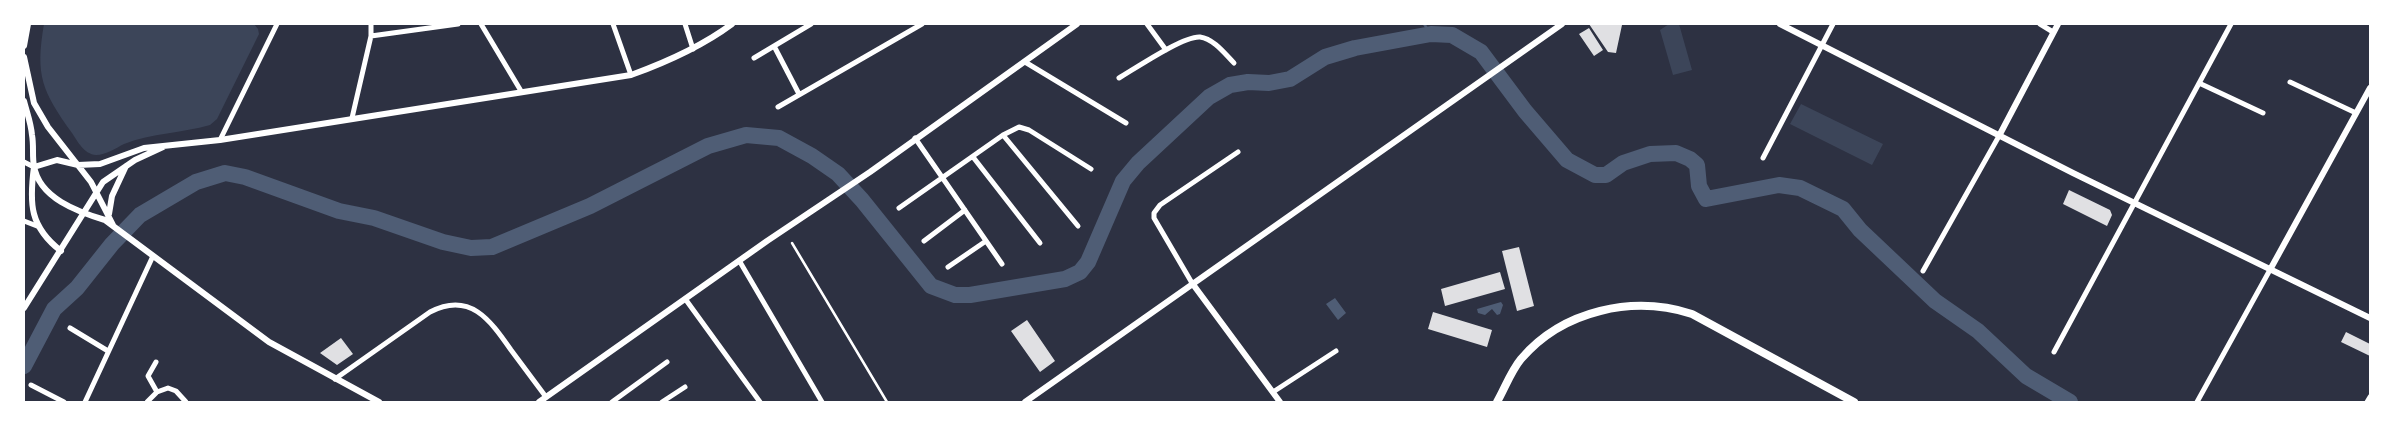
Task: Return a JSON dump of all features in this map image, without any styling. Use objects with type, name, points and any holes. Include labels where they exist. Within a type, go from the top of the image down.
[{"type":"main road","points":[[1497,402],[1519,361],[1532,347],[1550,334],[1576,318],[1597,311],[1636,305],[1676,309],[1692,314],[1854,402]]},
{"type":"street","points":[[24,46],[28,24]]},
{"type":"street","points":[[220,140],[277,24]]},
{"type":"street","points":[[352,118],[372,36],[371,24]]},
{"type":"street","points":[[372,36],[458,24]]},
{"type":"street","points":[[481,24],[521,91]]},
{"type":"street","points":[[613,24],[631,75]]},
{"type":"street","points":[[685,24],[693,49]]},
{"type":"street","points":[[24,162],[34,167],[58,160],[78,165],[100,164],[144,148],[220,140],[631,75],[673,60],[732,24]]},
{"type":"street","points":[[754,58],[811,24]]},
{"type":"street","points":[[778,107],[921,24]]},
{"type":"street","points":[[539,402],[1025,62],[1068,26],[1077,24]]},
{"type":"street","points":[[1147,24],[1166,50]]},
{"type":"street","points":[[1024,402],[1192,282],[1562,24]]},
{"type":"street","points":[[1780,24],[1998,136],[2370,318]]},
{"type":"street","points":[[1762,158],[1833,24]]},
{"type":"street","points":[[2040,24],[2053,32]]},
{"type":"street","points":[[1923,271],[2058,24]]},
{"type":"street","points":[[2054,352],[2231,24]]},
{"type":"street","points":[[1120,78],[1166,50],[1189,39],[1200,37],[1209,40],[1234,63]]},
{"type":"street","points":[[774,46],[799,94]]},
{"type":"street","points":[[24,57],[34,103],[48,127],[78,165],[109,214],[113,226]]},
{"type":"street","points":[[1025,62],[1126,123]]},
{"type":"street","points":[[2290,82],[2356,113]]},
{"type":"street","points":[[2199,83],[2263,113]]},
{"type":"street","points":[[2197,402],[2370,88]]},
{"type":"street","points":[[24,101],[33,137],[34,167],[31,200],[37,226],[52,245],[61,252]]},
{"type":"street","points":[[899,208],[1019,127],[1029,130],[1091,168]]},
{"type":"street","points":[[1003,136],[1078,226]]},
{"type":"street","points":[[915,138],[1002,264]]},
{"type":"street","points":[[24,308],[61,252],[95,192],[108,178],[126,165],[164,147]]},
{"type":"street","points":[[1238,152],[1160,205],[1154,213],[1154,218],[1192,282],[1280,402]]},
{"type":"street","points":[[973,157],[1040,243]]},
{"type":"street","points":[[109,214],[112,196],[126,165]]},
{"type":"street","points":[[34,167],[38,178],[46,190],[84,214],[105,220],[248,328],[334,380],[378,402]]},
{"type":"street","points":[[924,241],[965,210]]},
{"type":"street","points":[[24,222],[37,226]]},
{"type":"street","points":[[948,267],[986,241]]},
{"type":"street","points":[[85,402],[153,256]]},
{"type":"street","points":[[740,262],[822,402]]},
{"type":"street","points":[[686,300],[760,402]]},
{"type":"street","points":[[334,380],[430,312],[441,306],[454,305],[469,307],[491,322],[546,397]]},
{"type":"street","points":[[70,328],[108,351]]},
{"type":"street","points":[[1273,392],[1336,351]]},
{"type":"street","points":[[156,362],[148,376],[157,392]]},
{"type":"street","points":[[615,402],[667,362]]},
{"type":"street","points":[[31,385],[64,402]]},
{"type":"street","points":[[662,402],[685,387]]},
{"type":"street","points":[[147,402],[164,388],[171,388],[186,402]]},
{"type":"street","points":[[2367,402],[2370,397]]},
{"type":"lane","points":[[792,243],[887,402]]},
{"type":"shaded area","points":[[44,24],[254,24],[259,34],[217,119],[210,125],[135,140],[107,153],[96,155],[88,152],[79,144],[54,106],[43,82],[40,57]]},
{"type":"shaded area","points":[[1669,24],[1679,24],[1692,70],[1673,75],[1660,30]]},
{"type":"shaded area","points":[[1801,104],[1883,144],[1872,165],[1790,124]]},
{"type":"shaded area","points":[[1335,298],[1346,313],[1338,320],[1326,304]]},
{"type":"shaded area","points":[[1501,302],[1503,305],[1500,314],[1497,315],[1492,309],[1485,315],[1478,313],[1477,309]]},
{"type":"building","points":[[1589,24],[1622,25],[1616,53],[1608,52]]},
{"type":"building","points":[[1589,28],[1603,50],[1594,56],[1579,34]]},
{"type":"building","points":[[2069,190],[2110,210],[2112,215],[2107,226],[2063,204]]},
{"type":"building","points":[[1519,247],[1534,306],[1517,311],[1502,251]]},
{"type":"building","points":[[1500,272],[1505,289],[1445,306],[1441,289]]},
{"type":"building","points":[[1433,312],[1492,330],[1487,347],[1428,329]]},
{"type":"building","points":[[1027,320],[1055,361],[1040,372],[1011,331]]},
{"type":"building","points":[[2346,332],[2370,344],[2370,356],[2341,342]]},
{"type":"building","points":[[341,338],[353,354],[337,365],[320,353]]},
{"type":"waterway","points":[[1424,24],[1431,34]]},
{"type":"waterway","points":[[24,366],[54,309],[77,288],[112,244],[140,215],[196,182],[225,173],[245,177],[339,211],[374,218],[443,242],[471,248],[492,247],[590,206],[708,146],[746,135],[779,138],[812,156],[838,174],[862,200],[931,286],[955,295],[970,295],[1065,279],[1080,272],[1088,262],[1123,181],[1138,163],[1209,97],[1230,85],[1248,82],[1269,83],[1290,79],[1325,57],[1355,48],[1431,34],[1452,35],[1481,52],[1525,111],[1567,160],[1595,175],[1606,175],[1623,163],[1650,154],[1676,153],[1690,159],[1697,165],[1699,186],[1706,199],[1779,185],[1800,188],[1843,209],[1860,230],[1935,301],[1978,331],[2026,376],[2070,402]]}]
